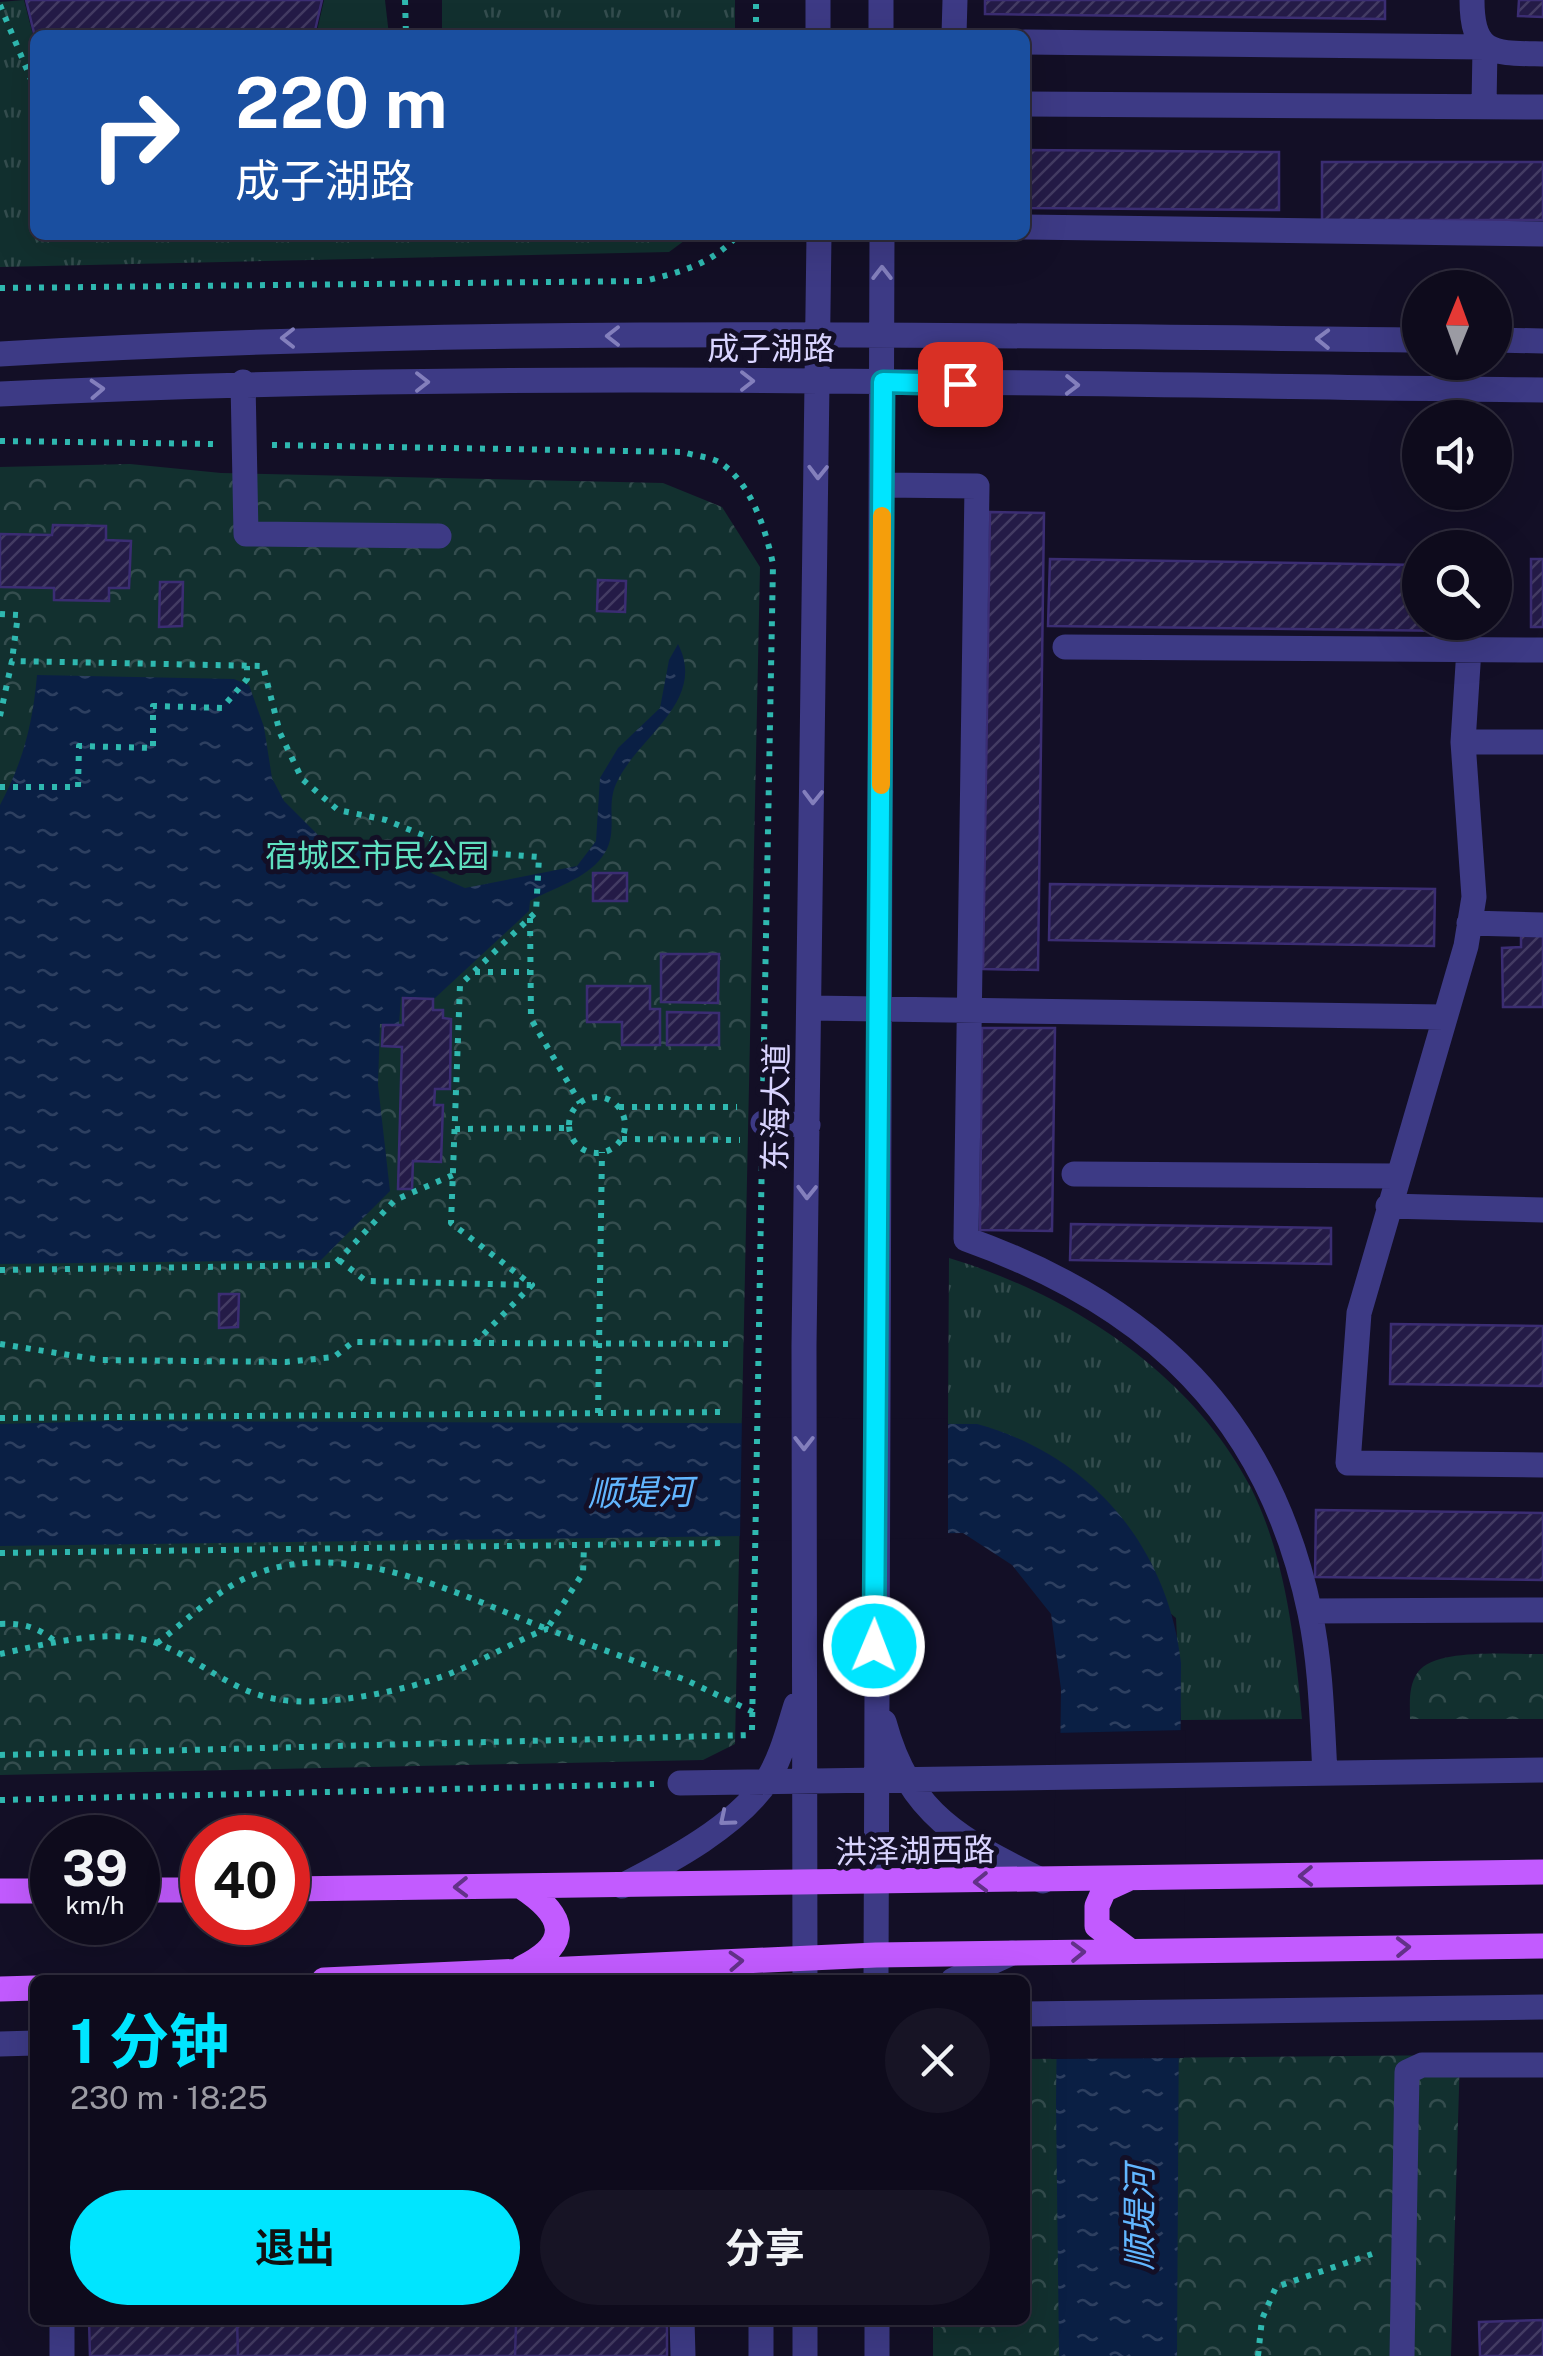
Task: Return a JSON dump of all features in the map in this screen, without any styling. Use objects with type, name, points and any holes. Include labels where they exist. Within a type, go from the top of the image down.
[{"type":"main road","name":"洪泽湖西路","points":[[310,1889],[1543,1872]]},
{"type":"main road","points":[[1128,1879],[1104,1890],[1097,1906],[1097,1926],[1130,1951]]},
{"type":"main road","points":[[518,1971],[544,1957],[555,1940],[556,1919],[551,1906],[522,1887]]},
{"type":"main road","points":[[0,1891],[30,1891]]},
{"type":"main road","points":[[432,1975],[651,1965],[876,1968],[1012,1953],[1543,1946]]},
{"type":"main road","points":[[0,1989],[30,1988]]},
{"type":"street","points":[[818,0],[818,30]]},
{"type":"street","points":[[881,0],[882,30]]},
{"type":"street","points":[[954,0],[954,30]]},
{"type":"street","points":[[1472,0],[1472,30],[1485,47],[1484,106]]},
{"type":"street","points":[[1030,42],[1485,47],[1504,53],[1543,54]]},
{"type":"street","points":[[1030,104],[1543,106]]},
{"type":"street","points":[[1030,227],[1543,234]]},
{"type":"street","name":"东海大道","points":[[805,1969],[804,1346],[819,240]]},
{"type":"street","points":[[876,1968],[874,1646],[879,1351],[882,240]]},
{"type":"street","name":"成子湖路","points":[[0,354],[250,339],[882,334],[1402,340]]},
{"type":"street","points":[[1512,340],[1543,341]]},
{"type":"street","points":[[243,382],[246,534],[440,536]]},
{"type":"street","name":"成子湖路","points":[[0,394],[243,382],[883,382],[1543,390]]},
{"type":"street","points":[[882,484],[977,486],[966,1239],[1036,1264],[1088,1294],[1148,1335],[1207,1390],[1261,1472],[1282,1518],[1310,1611],[1325,1773]]},
{"type":"street","points":[[1065,647],[1543,650]]},
{"type":"street","points":[[1470,650],[1464,742],[1474,896],[1470,924],[1359,1313],[1348,1463],[1543,1465]]},
{"type":"street","points":[[1464,742],[1543,742]]},
{"type":"street","points":[[1470,924],[1543,925]]},
{"type":"street","points":[[810,1008],[1444,1017]]},
{"type":"street","points":[[763,1123],[808,1125]]},
{"type":"street","points":[[1074,1174],[1396,1176]]},
{"type":"street","points":[[1388,1206],[1543,1210]]},
{"type":"street","points":[[1310,1611],[1543,1610]]},
{"type":"street","points":[[622,1886],[678,1857],[766,1781],[784,1744],[804,1676]]},
{"type":"street","points":[[874,1685],[904,1780],[973,1846],[1042,1881]]},
{"type":"street","points":[[680,1783],[1543,1770]]},
{"type":"street","points":[[963,1975],[1012,1953]]},
{"type":"street","points":[[651,1965],[686,1975]]},
{"type":"street","points":[[1030,2014],[1543,2007]]},
{"type":"street","points":[[0,2044],[30,2043]]},
{"type":"street","points":[[1402,2356],[1406,2072],[1422,2066],[1543,2065]]},
{"type":"street","points":[[62,2325],[62,2356]]},
{"type":"street","points":[[682,2325],[682,2356]]},
{"type":"street","points":[[760,2325],[761,2356]]},
{"type":"street","points":[[805,2325],[805,2356]]},
{"type":"street","points":[[877,2325],[877,2356]]},
{"type":"path","points":[[405,0],[406,30]]},
{"type":"path","points":[[756,0],[756,30]]},
{"type":"path","points":[[0,5],[30,76]]},
{"type":"path","points":[[0,288],[182,282],[644,282],[690,270],[722,252],[733,240]]},
{"type":"path","points":[[0,441],[683,452],[722,464],[752,501],[767,534],[772,564],[750,1752]]},
{"type":"path","points":[[0,614],[18,615],[0,716]]},
{"type":"path","points":[[12,660],[263,666],[280,732],[302,779],[338,810],[386,820],[461,851],[538,857],[529,972],[531,1019],[580,1103]]},
{"type":"path","points":[[2,787],[78,788],[78,746],[154,748],[152,706],[222,708],[246,680],[247,666]]},
{"type":"path","points":[[532,1285],[451,1223],[460,985],[533,914]]},
{"type":"path","points":[[474,972],[529,972]]},
{"type":"path","points":[[569,1128],[580,1103],[598,1097],[618,1107],[763,1123]]},
{"type":"path","points":[[618,1107],[624,1118],[621,1139]]},
{"type":"path","points":[[569,1128],[585,1150],[602,1152],[621,1139],[763,1123]]},
{"type":"path","points":[[455,1129],[569,1128]]},
{"type":"path","points":[[598,1413],[602,1152]]},
{"type":"path","points":[[0,1270],[334,1265],[395,1200],[453,1174]]},
{"type":"path","points":[[339,1260],[366,1281],[532,1285]]},
{"type":"path","points":[[0,1278],[10,1270]]},
{"type":"path","points":[[475,1343],[532,1285]]},
{"type":"path","points":[[0,1344],[101,1360],[286,1362],[334,1356],[353,1342],[733,1344]]},
{"type":"path","points":[[0,1418],[727,1412]]},
{"type":"path","points":[[0,1554],[724,1543]]},
{"type":"path","points":[[0,1654],[56,1642],[118,1638],[156,1643],[235,1687],[276,1700],[323,1701],[448,1674],[546,1629],[583,1573],[584,1545]]},
{"type":"path","points":[[156,1643],[214,1598],[255,1574],[297,1562],[332,1561],[457,1594],[686,1680],[752,1712]]},
{"type":"path","points":[[0,1624],[20,1623],[43,1631],[56,1642]]},
{"type":"path","points":[[0,1755],[751,1736]]},
{"type":"path","points":[[0,1800],[680,1783]]},
{"type":"path","points":[[1258,2356],[1262,2319],[1276,2287],[1403,2243]]},
{"type":"green space","points":[[24,0],[32,30],[30,240],[685,240],[669,252],[0,267],[0,2]]},
{"type":"green space","points":[[324,0],[385,0],[388,30],[317,30]]},
{"type":"green space","points":[[442,0],[735,0],[735,30],[442,30]]},
{"type":"green space","name":"宿城区市民公园","points":[[130,464],[221,473],[663,483],[722,507],[760,567],[735,1744],[703,1760],[0,1775],[0,467]]},
{"type":"green space","points":[[949,1258],[1039,1293],[1123,1343],[1196,1409],[1226,1447],[1251,1488],[1273,1543],[1292,1631],[1302,1719],[1181,1720],[1176,1618],[948,1424]]},
{"type":"green space","points":[[1543,1654],[1543,1719],[1410,1719],[1413,1683],[1428,1664],[1458,1656]]},
{"type":"green space","points":[[1460,2055],[1451,2356],[933,2356],[933,2325],[1030,2325],[1030,2059]]},
{"type":"water","points":[[678,644],[685,665],[684,684],[677,702],[616,784],[610,839],[602,857],[578,877],[530,901],[529,911],[435,998],[401,997],[399,1024],[380,1024],[378,1085],[390,1191],[321,1260],[0,1264],[0,805],[26,742],[37,675],[234,679],[249,685],[264,727],[272,778],[284,801],[320,837],[397,858],[465,888],[577,866],[596,841],[600,778],[618,748],[660,708],[669,660]]},
{"type":"water","name":"顺堤河","points":[[0,1424],[977,1424],[1018,1438],[1055,1458],[1088,1483],[1117,1512],[1160,1581],[1181,1663],[1177,2356],[1059,2356],[1056,2102],[1061,1689],[1051,1614],[1012,1565],[963,1533],[0,1546]]},
{"type":"pier","points":[[742,1417],[948,1419],[948,1538],[740,1541]]},
{"type":"pier","points":[[1186,1730],[1184,2058],[1051,2059],[1056,1733]]},
{"type":"building","points":[[26,0],[322,0],[315,30],[33,30]]},
{"type":"building","points":[[985,0],[1385,0],[1385,19],[985,14]]},
{"type":"building","points":[[1519,0],[1543,0],[1543,17],[1518,16]]},
{"type":"building","points":[[1030,150],[1279,152],[1279,210],[1030,208]]},
{"type":"building","points":[[1322,162],[1543,162],[1543,220],[1322,220]]},
{"type":"building","points":[[990,512],[1044,513],[1038,970],[983,969]]},
{"type":"building","points":[[53,525],[106,526],[106,540],[131,541],[129,588],[109,588],[109,601],[54,600],[54,588],[0,587],[0,534],[52,535]]},
{"type":"building","points":[[1050,559],[1402,565],[1402,630],[1048,626]]},
{"type":"building","points":[[1531,559],[1543,559],[1543,627],[1531,627]]},
{"type":"building","points":[[598,580],[626,581],[625,612],[597,611]]},
{"type":"building","points":[[160,582],[183,582],[182,626],[159,627]]},
{"type":"building","points":[[593,873],[627,873],[627,901],[593,901]]},
{"type":"building","points":[[1050,884],[1435,889],[1434,946],[1049,940]]},
{"type":"building","points":[[1521,931],[1543,931],[1543,1007],[1503,1007],[1502,948],[1521,947]]},
{"type":"building","points":[[661,954],[719,954],[718,1003],[661,1002]]},
{"type":"building","points":[[587,986],[650,986],[650,1009],[660,1009],[660,1045],[622,1045],[622,1022],[587,1022]]},
{"type":"building","points":[[403,998],[433,999],[433,1010],[443,1010],[443,1018],[451,1019],[450,1089],[435,1089],[434,1105],[443,1105],[441,1162],[413,1161],[412,1189],[398,1189],[402,1047],[382,1046],[383,1025],[403,1025]]},
{"type":"building","points":[[667,1012],[719,1013],[719,1045],[667,1045]]},
{"type":"building","points":[[982,1028],[1055,1028],[1052,1231],[980,1230]]},
{"type":"building","points":[[1071,1224],[1331,1228],[1331,1264],[1070,1260]]},
{"type":"building","points":[[219,1294],[239,1294],[238,1327],[219,1328]]},
{"type":"building","points":[[1391,1324],[1543,1326],[1543,1386],[1390,1384]]},
{"type":"building","points":[[1316,1510],[1543,1513],[1543,1580],[1315,1577]]},
{"type":"building","points":[[1543,2320],[1543,2356],[1480,2356],[1479,2322]]},
{"type":"building","points":[[89,2325],[237,2325],[238,2356],[90,2356]]},
{"type":"building","points":[[237,2325],[516,2325],[515,2356],[238,2356]]},
{"type":"building","points":[[516,2325],[667,2326],[667,2356],[515,2356]]},
{"type":"slow traffic","points":[[881,785],[882,516]]},
{"type":"route","points":[[874,1646],[883,382],[960,384]]}]
